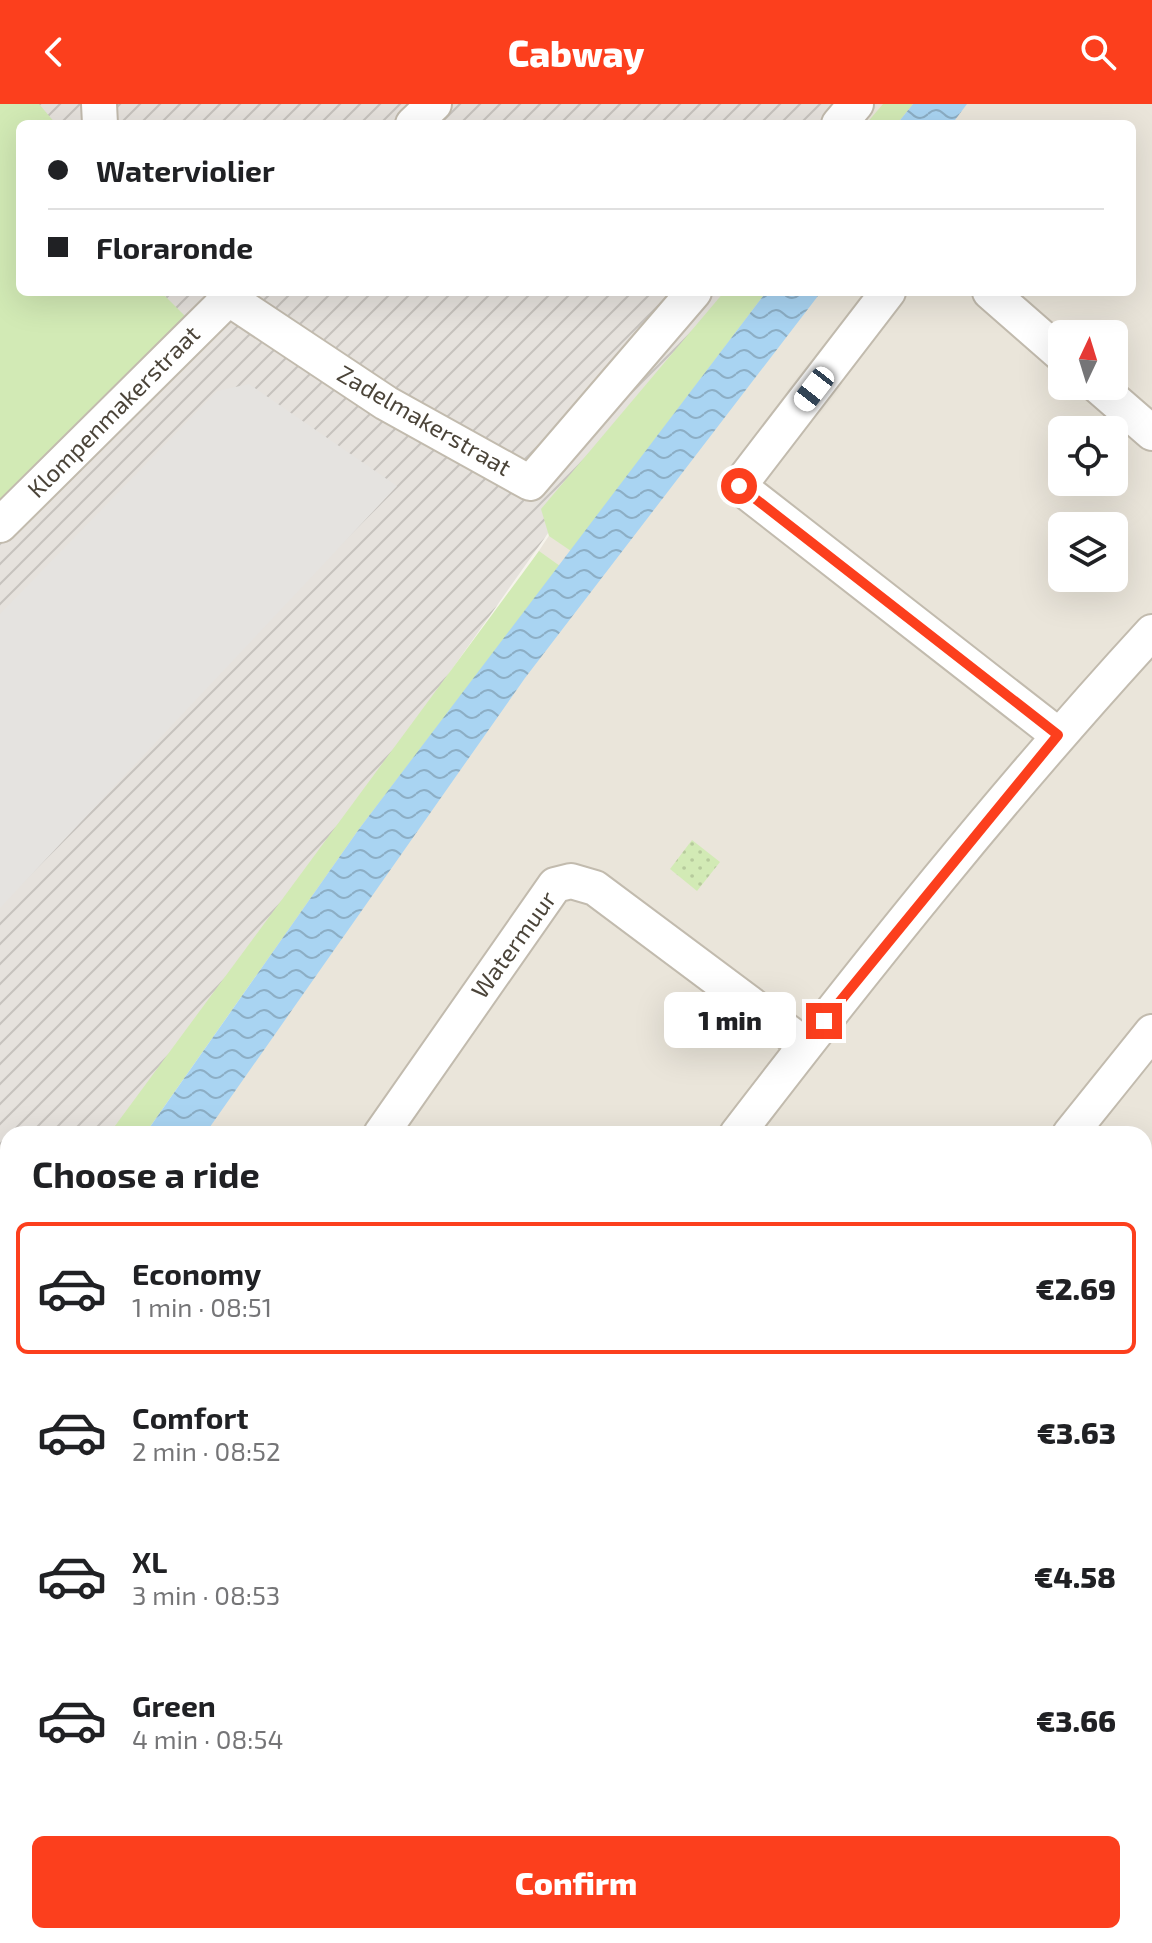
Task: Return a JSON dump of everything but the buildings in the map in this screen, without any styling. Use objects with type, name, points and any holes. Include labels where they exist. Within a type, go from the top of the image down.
[{"type":"street","points":[[417,120],[434,104]]},
{"type":"street","points":[[842,120],[856,104]]},
{"type":"street","name":"Klompenmakerstraat","points":[[0,525],[227,296]]},
{"type":"street","name":"Zadelmakerstraat","points":[[232,296],[386,403],[530,483],[691,296]]},
{"type":"street","points":[[885,296],[739,486],[1058,735]]},
{"type":"street","points":[[995,296],[1048,343]]},
{"type":"street","points":[[1114,400],[1152,433]]},
{"type":"street","points":[[743,1126],[805,1045],[1058,735],[1152,632]]},
{"type":"street","name":"Watermuur","points":[[387,1126],[555,885],[571,881],[595,888],[805,1045]]},
{"type":"street","points":[[1076,1126],[1152,1032]]},
{"type":"shaded area","points":[[0,104],[878,104],[865,120],[16,120],[16,296],[727,296],[594,468],[130,1126],[0,1126]]},
{"type":"shaded area","points":[[878,104],[1152,104],[1152,1126],[156,1126],[594,468],[727,296],[1136,296],[1136,120],[865,120]]},
{"type":"shaded area","points":[[249,384],[397,486],[0,908],[0,614],[217,391]]},
{"type":"green space","points":[[0,104],[39,104],[53,120],[16,120],[16,296],[165,296],[190,321],[0,506]]},
{"type":"green space","points":[[883,104],[913,104],[900,120],[869,120]]},
{"type":"green space","points":[[721,296],[763,296],[571,551],[549,536],[541,509]]},
{"type":"green space","points":[[539,551],[560,566],[359,829],[151,1126],[115,1126]]},
{"type":"green space","points":[[692,840],[720,862],[697,891],[670,869]]},
{"type":"water","points":[[913,104],[967,104],[955,120],[900,120]]},
{"type":"water","points":[[763,296],[818,296],[525,678],[211,1126],[151,1126],[359,829]]},
{"type":"route","points":[[739,486],[1058,735],[824,1021]]}]
